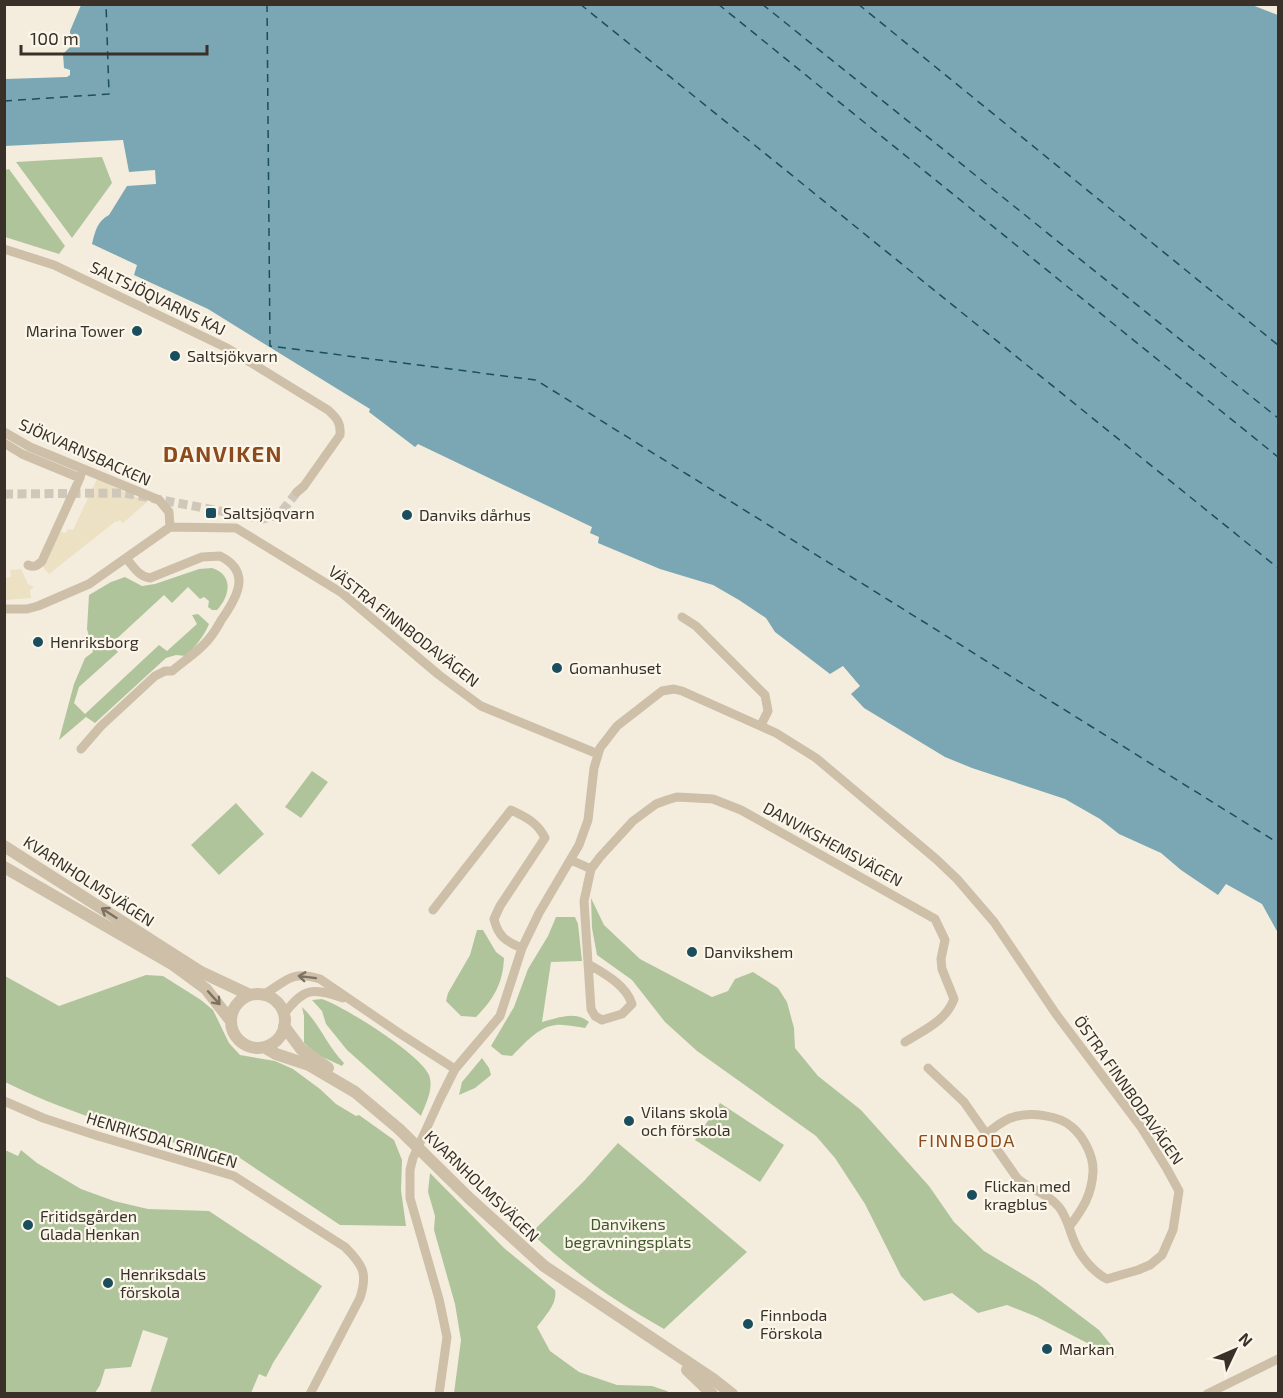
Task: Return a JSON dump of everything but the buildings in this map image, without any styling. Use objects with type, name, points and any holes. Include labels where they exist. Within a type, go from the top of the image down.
[{"type":"street","name":"SALTSJÖQVARNS KAJ","points":[[4,249],[75,274],[227,348],[328,410],[341,426],[340,435],[304,486],[297,492]]},
{"type":"street","name":"SJÖKVARNSBACKEN","points":[[4,432],[30,447],[159,500],[170,512],[170,527]]},
{"type":"street","points":[[4,444],[80,478]]},
{"type":"street","points":[[28,566],[37,566],[42,561],[84,468]]},
{"type":"street","points":[[4,609],[27,609],[89,584],[170,527]]},
{"type":"street","name":"VÄSTRA FINNBODAVÄGEN","points":[[170,527],[236,528],[342,593],[439,675],[481,706],[598,754]]},
{"type":"street","points":[[81,749],[101,726],[155,676],[165,671],[172,671],[203,645],[215,631],[238,591],[238,577],[234,567],[220,556],[202,557],[150,578],[138,572],[126,558]]},
{"type":"street","points":[[682,617],[702,632],[765,695],[768,711],[761,725]]},
{"type":"street","name":"ÖSTRA FINNBODAVÄGEN","points":[[598,754],[608,736],[617,726],[667,689],[682,691],[761,725],[793,742],[816,758],[936,859],[980,904],[1056,1014],[1141,1127],[1167,1169],[1179,1191],[1176,1215],[1167,1245],[1156,1260],[1138,1270],[1107,1279],[1096,1273],[1078,1248],[1060,1209],[1052,1199],[1017,1178],[964,1102],[928,1068]]},
{"type":"street","points":[[440,1394],[447,1336],[411,1198],[410,1170],[413,1158],[455,1069],[500,1016],[522,948],[539,913],[579,845],[588,820],[594,768],[598,754]]},
{"type":"street","name":"DANVIKSHEMSVÄGEN","points":[[588,964],[611,978],[630,998],[632,1004],[622,1014],[602,1020],[595,1016],[591,1009],[588,964],[584,901],[591,869],[628,826],[656,804],[677,798],[713,800],[741,810],[936,919],[945,940],[941,959],[942,969],[954,999],[944,1015],[931,1027],[906,1042]]},
{"type":"street","points":[[433,910],[511,810],[530,818],[545,838],[500,906],[494,919],[501,937],[522,948]]},
{"type":"street","name":"KVARNHOLMSVÄGEN","points":[[4,846],[201,972],[256,995],[273,999],[280,1006],[284,1020],[301,1048],[399,1129],[469,1198],[544,1266],[732,1394]]},
{"type":"street","points":[[571,860],[591,869]]},
{"type":"street","name":"KVARNHOLMSVÄGEN","points":[[4,867],[172,964],[206,989],[231,1021],[238,1039],[247,1045],[264,1047],[309,1065],[341,1082]]},
{"type":"street","points":[[231,1021],[236,1005],[291,976],[308,976],[330,984],[455,1069]]},
{"type":"street","points":[[264,1047],[276,1041],[284,1020],[300,996],[308,991],[324,991],[351,1000]]},
{"type":"street","name":"HENRIKSDALSRINGEN","points":[[4,1101],[43,1118],[87,1133],[234,1176],[345,1247],[359,1262],[364,1272],[364,1285],[360,1298],[310,1394]]},
{"type":"street","points":[[986,1134],[1011,1117],[1025,1115],[1055,1119],[1071,1126],[1091,1156],[1094,1170],[1084,1208],[1069,1227]]},
{"type":"street","name":"KVARNHOLMSVÄGEN","points":[[665,1348],[712,1394]]},
{"type":"street","points":[[1207,1394],[1278,1359]]},
{"type":"green space","points":[[102,157],[112,183],[72,238],[16,162]]},
{"type":"green space","points":[[9,169],[65,246],[59,254],[5,237],[5,170]]},
{"type":"green space","points":[[212,568],[224,576],[228,586],[225,599],[217,610],[208,607],[209,601],[204,597],[200,599],[188,587],[172,603],[164,595],[111,644],[118,652],[79,687],[74,703],[85,714],[159,645],[167,651],[197,624],[192,615],[198,614],[209,624],[202,637],[186,656],[176,655],[166,658],[95,723],[86,717],[59,740],[74,684],[85,658],[93,652],[87,629],[89,595],[125,577],[142,586],[199,569]]},
{"type":"green space","points":[[312,771],[328,782],[301,818],[285,807]]},
{"type":"green space","points":[[236,803],[264,834],[219,875],[191,845]]},
{"type":"green space","points":[[591,898],[604,925],[640,959],[712,997],[728,991],[735,979],[753,972],[778,988],[787,1002],[794,1028],[795,1048],[818,1076],[861,1110],[929,1186],[954,1222],[984,1251],[1037,1283],[1099,1330],[1111,1345],[1116,1358],[1037,1317],[1007,1305],[978,1313],[952,1293],[924,1301],[901,1276],[865,1204],[835,1158],[816,1136],[697,1051],[665,1022],[632,980],[597,955],[592,928]]},
{"type":"green space","points":[[556,917],[575,917],[578,924],[582,961],[551,962],[542,1022],[560,1017],[578,1016],[589,1022],[585,1028],[550,1026],[532,1037],[512,1056],[502,1055],[491,1046],[514,1007],[528,969],[548,936]]},
{"type":"green space","points":[[477,930],[483,930],[496,952],[504,958],[502,975],[493,997],[476,1017],[461,1016],[446,1001],[448,993],[470,955]]},
{"type":"green space","points":[[146,975],[163,976],[213,1010],[229,1043],[240,1055],[275,1061],[293,1069],[336,1104],[356,1116],[359,1115],[394,1140],[402,1160],[401,1190],[406,1226],[340,1225],[237,1156],[235,1159],[117,1126],[32,1095],[5,1082],[5,976],[59,1006]]},
{"type":"green space","points":[[322,999],[381,1032],[423,1066],[429,1075],[431,1085],[421,1116],[347,1050],[326,1024],[322,1011],[312,1000]]},
{"type":"green space","points":[[302,1007],[344,1063],[342,1066],[316,1054],[304,1043]]},
{"type":"green space","points":[[482,1058],[491,1075],[475,1088],[459,1095],[462,1082]]},
{"type":"green space","points":[[720,1103],[784,1145],[760,1182],[695,1140]]},
{"type":"green space","name":"Danvikens begravningsplats","points":[[618,1143],[747,1252],[664,1329],[594,1285],[531,1233],[584,1181]]},
{"type":"green space","points":[[5,1150],[18,1156],[21,1150],[37,1163],[81,1189],[114,1201],[148,1209],[209,1211],[322,1286],[266,1377],[259,1374],[251,1393],[150,1393],[168,1338],[143,1330],[131,1367],[105,1369],[95,1393],[5,1393]]},
{"type":"green space","points":[[430,1173],[504,1248],[555,1290],[553,1305],[537,1327],[550,1351],[579,1372],[617,1385],[652,1386],[669,1393],[454,1393],[461,1340],[455,1304],[434,1230],[435,1216],[428,1192]]},
{"type":"shaded area","points":[[97,479],[147,502],[123,523],[120,520],[116,521],[49,574],[43,567],[59,531],[66,533],[68,529],[73,530]]},
{"type":"shaded area","points":[[21,569],[28,584],[34,587],[30,590],[31,598],[5,600],[5,578],[11,577],[10,570]]},
{"type":"water","points":[[81,5],[1252,5],[1278,15],[1278,933],[1262,904],[1226,884],[1218,895],[1181,870],[1161,853],[1119,834],[1100,819],[1065,799],[945,757],[864,708],[851,694],[860,686],[843,666],[830,674],[775,632],[766,618],[713,585],[660,569],[598,543],[599,537],[590,533],[592,527],[418,444],[415,447],[369,412],[370,409],[208,309],[134,275],[137,265],[92,244],[99,224],[109,215],[127,186],[156,184],[155,170],[129,172],[123,140],[5,146],[5,79],[67,77],[70,75],[70,70],[64,68],[63,54],[71,46],[70,31]]},
{"type":"ferry route","points":[[4,101],[109,94],[106,4]]},
{"type":"ferry route","points":[[267,4],[270,346],[536,380],[1278,843]]},
{"type":"ferry route","points":[[580,4],[1278,568]]},
{"type":"ferry route","points":[[718,4],[1278,457]]},
{"type":"ferry route","points":[[762,4],[1278,418]]},
{"type":"ferry route","points":[[858,4],[1278,345]]},
{"type":"tunnel","points":[[4,494],[124,493],[263,519],[279,515],[297,492]]},
{"type":"place","name":"Marina Tower","points":[[137,331]]},
{"type":"place","name":"Saltsjökvarn","points":[[175,356]]},
{"type":"place","name":"Saltsjöqvarn","points":[[211,513]]},
{"type":"place","name":"Danviks dårhus","points":[[407,515]]},
{"type":"place","name":"Henriksborg","points":[[38,642]]},
{"type":"place","name":"Gomanhuset","points":[[557,668]]},
{"type":"place","name":"Danvikshem","points":[[692,952]]},
{"type":"place","name":"Vilans skola och förskola","points":[[629,1121]]},
{"type":"place","name":"Flickan med kragblus","points":[[972,1195]]},
{"type":"place","name":"Fritidsgården Glada Henkan","points":[[28,1225]]},
{"type":"place","name":"Henriksdals förskola","points":[[108,1283]]},
{"type":"place","name":"Finnboda Förskola","points":[[748,1324]]},
{"type":"place","name":"Markan","points":[[1047,1349]]},
{"type":"district","name":"DANVIKEN","points":[[223,454]]},
{"type":"district","name":"FINNBODA","points":[[967,1141]]}]
